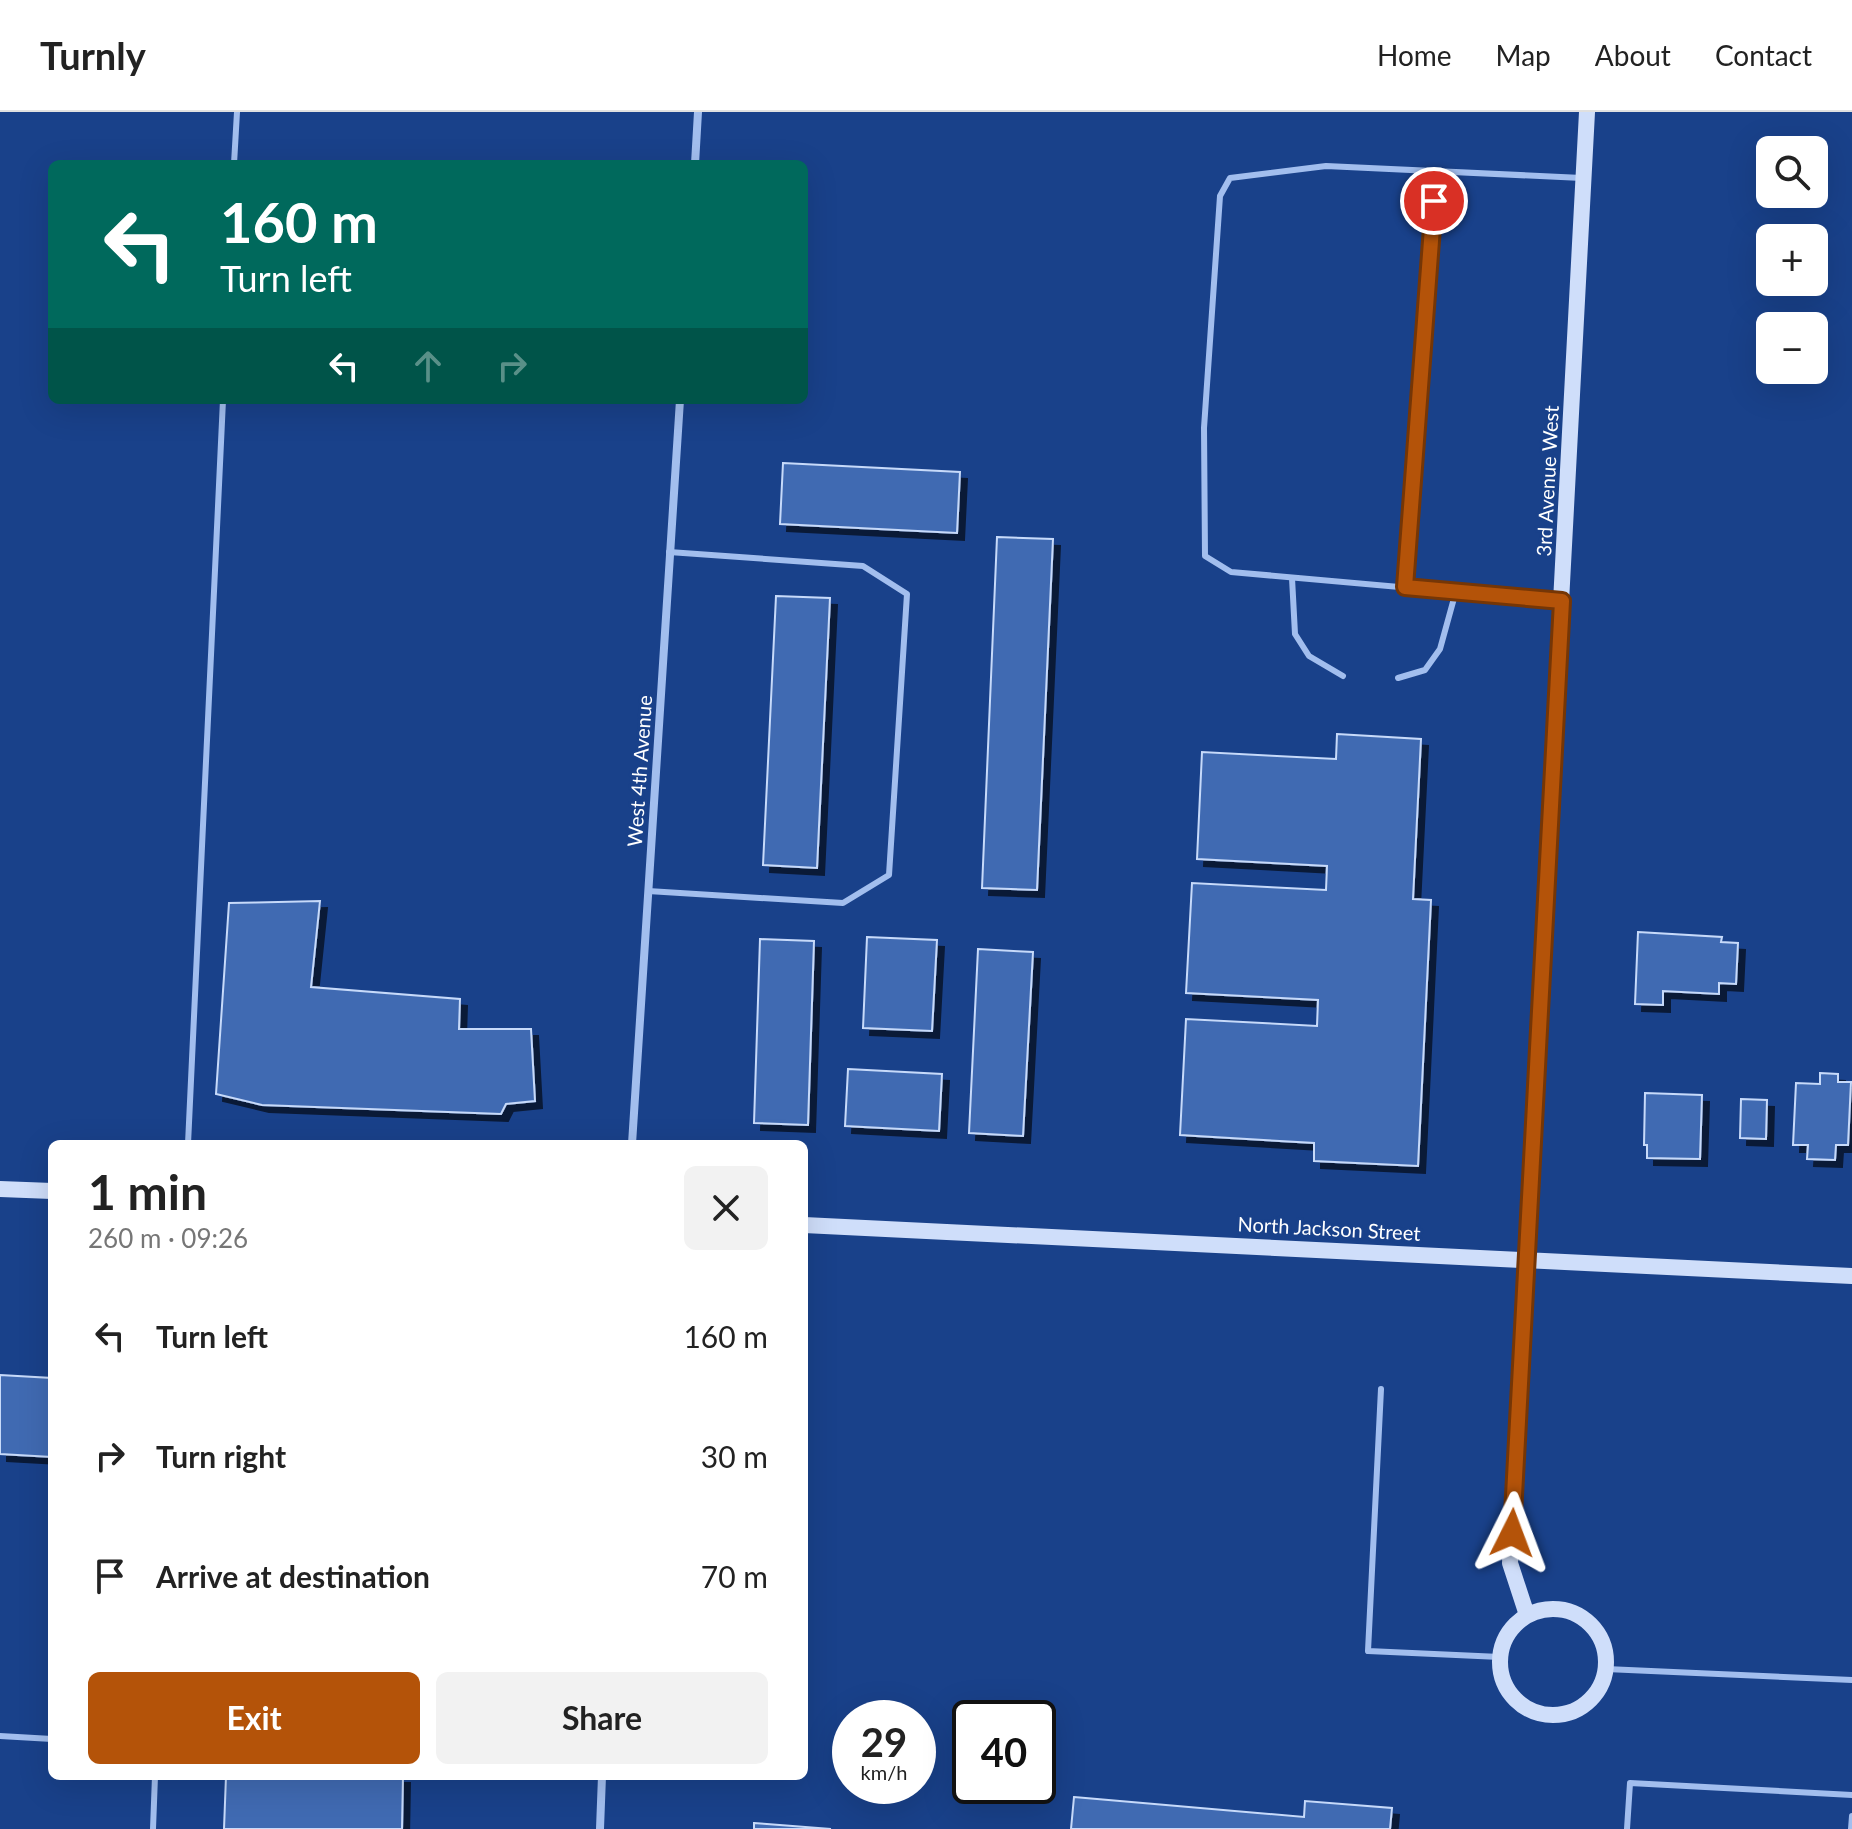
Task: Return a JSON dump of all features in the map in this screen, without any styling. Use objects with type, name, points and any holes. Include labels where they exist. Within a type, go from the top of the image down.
[{"type":"street","points":[[695,160],[698,112]]},
{"type":"street","name":"3rd Avenue West","points":[[1527,1615],[1510,1563],[1587,112]]},
{"type":"street","name":"West 4th Avenue","points":[[632,1140],[680,404]]},
{"type":"street","points":[[0,1189],[48,1191]]},
{"type":"street","name":"North Jackson Street","points":[[808,1225],[1852,1276]]},
{"type":"street","points":[[1560,1609],[1590,1623],[1600,1636],[1606,1652],[1606,1669],[1601,1686],[1590,1702],[1575,1712],[1539,1714],[1522,1706],[1509,1692],[1501,1675],[1500,1657],[1505,1640],[1514,1626],[1527,1615],[1560,1609]]},
{"type":"street","points":[[600,1829],[602,1780]]},
{"type":"lane","points":[[234,160],[237,112]]},
{"type":"lane","points":[[1562,601],[1231,572],[1205,556],[1204,428],[1220,196],[1230,178],[1326,166],[1584,178]]},
{"type":"lane","points":[[1405,587],[1437,172]]},
{"type":"lane","points":[[188,1140],[223,404]]},
{"type":"lane","points":[[648,891],[843,903],[889,875],[907,594],[863,566],[669,552]]},
{"type":"lane","points":[[1292,578],[1295,634],[1309,656],[1343,676]]},
{"type":"lane","points":[[1398,678],[1425,670],[1440,649],[1456,591]]},
{"type":"lane","points":[[1381,1389],[1368,1651],[1500,1657]]},
{"type":"lane","points":[[1606,1669],[1852,1680]]},
{"type":"lane","points":[[0,1736],[48,1739]]},
{"type":"lane","points":[[153,1829],[155,1780]]},
{"type":"lane","points":[[1627,1829],[1630,1783],[1852,1795]]},
{"type":"lane","points":[[1851,1829],[1852,1816]]},
{"type":"building","points":[[783,463],[960,472],[957,533],[780,524]]},
{"type":"building","points":[[997,537],[1053,539],[1037,890],[982,888]]},
{"type":"building","points":[[776,596],[830,598],[817,868],[763,865]]},
{"type":"building","points":[[1337,734],[1421,739],[1413,899],[1431,900],[1418,1166],[1314,1161],[1314,1143],[1180,1135],[1186,1019],[1317,1026],[1318,1000],[1186,993],[1192,883],[1326,890],[1327,866],[1197,859],[1202,752],[1336,759]]},
{"type":"building","points":[[320,901],[311,987],[460,999],[459,1029],[531,1029],[535,1101],[506,1104],[501,1114],[262,1105],[216,1094],[229,903]]},
{"type":"building","points":[[1638,932],[1722,937],[1721,942],[1738,943],[1736,984],[1719,983],[1719,994],[1663,991],[1663,1005],[1635,1004]]},
{"type":"building","points":[[867,937],[937,940],[932,1031],[863,1028]]},
{"type":"building","points":[[760,939],[814,941],[808,1125],[754,1123]]},
{"type":"building","points":[[978,949],[1033,952],[1023,1136],[969,1133]]},
{"type":"building","points":[[848,1069],[942,1074],[939,1131],[845,1126]]},
{"type":"building","points":[[1820,1073],[1838,1074],[1838,1082],[1851,1082],[1848,1145],[1836,1145],[1835,1160],[1807,1159],[1808,1145],[1793,1145],[1796,1083],[1820,1084]]},
{"type":"building","points":[[1645,1093],[1702,1095],[1700,1159],[1647,1158],[1647,1145],[1644,1145]]},
{"type":"building","points":[[1741,1099],[1767,1100],[1766,1139],[1740,1138]]},
{"type":"building","points":[[0,1375],[48,1378],[48,1457],[0,1454]]},
{"type":"building","points":[[226,1780],[403,1780],[402,1829],[224,1829]]},
{"type":"building","points":[[1074,1797],[1304,1817],[1305,1801],[1392,1808],[1390,1829],[1071,1829]]},
{"type":"building","points":[[754,1823],[831,1829],[754,1829]]},
{"type":"route","points":[[1434,201],[1405,587],[1562,601],[1512,1533]]}]
